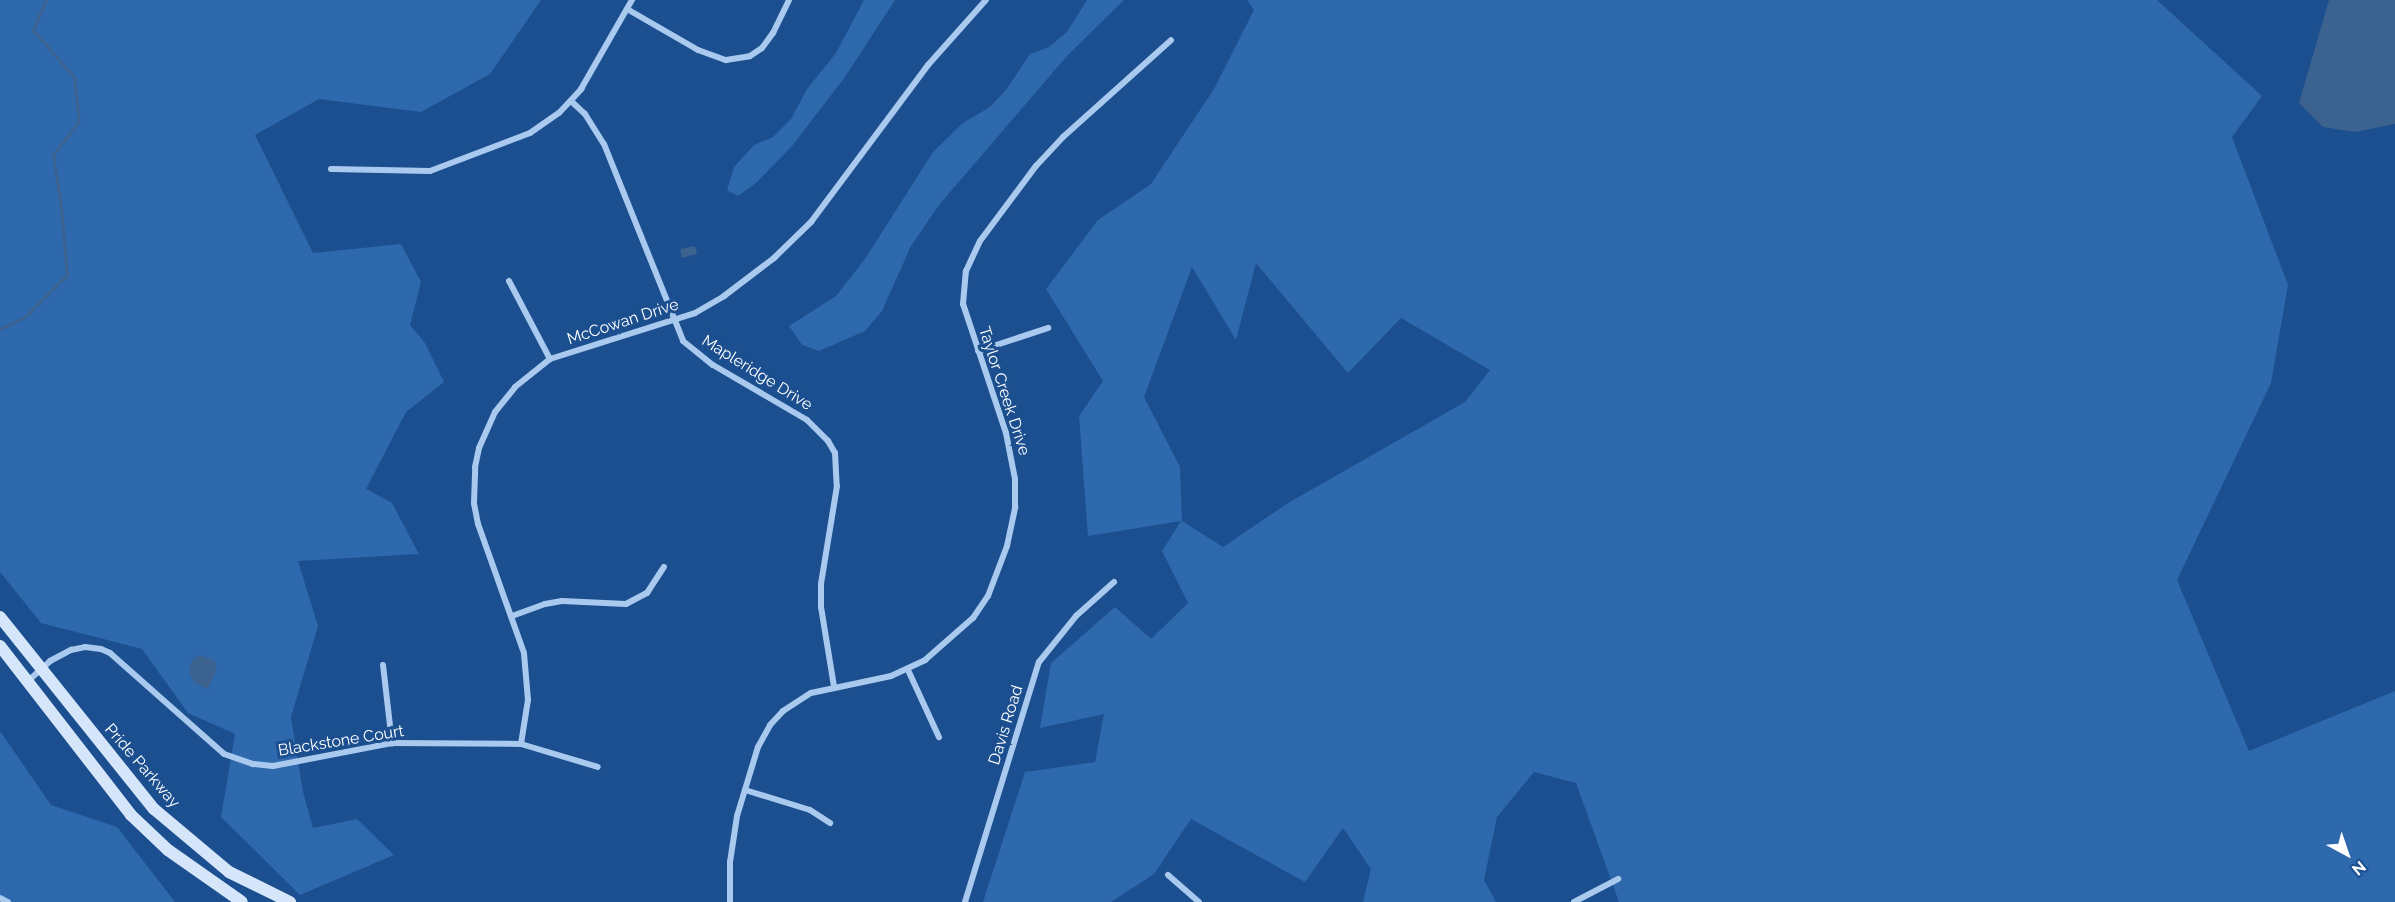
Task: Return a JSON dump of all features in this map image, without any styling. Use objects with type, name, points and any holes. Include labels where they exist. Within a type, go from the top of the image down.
[{"type":"main road","name":"Pride Parkway","points":[[0,617],[154,808],[229,872],[290,902]]},
{"type":"main road","points":[[0,646],[131,815],[186,863],[242,902]]},
{"type":"street","points":[[331,169],[418,172],[442,168],[530,133],[572,101],[591,75],[632,0]]},
{"type":"street","points":[[627,9],[698,50],[726,60],[750,56],[762,48],[773,33],[789,0]]},
{"type":"street","name":"McCowan Drive","points":[[521,744],[528,700],[524,652],[478,524],[474,503],[475,467],[485,429],[495,411],[515,387],[549,359],[695,313],[724,296],[774,258],[823,207],[927,65],[986,0]]},
{"type":"street","name":"Taylor Creek Drive","points":[[730,902],[732,840],[758,747],[770,725],[799,699],[834,686],[891,676],[908,670],[949,641],[982,606],[1007,546],[1014,519],[1014,466],[1006,433],[963,304],[964,282],[969,260],[980,241],[1036,166],[1062,137],[1170,40]]},
{"type":"street","name":"Mapleridge Drive","points":[[572,101],[585,114],[604,144],[683,341],[699,356],[807,420],[828,441],[835,453],[837,486],[823,564],[821,607],[834,686]]},
{"type":"street","points":[[509,281],[549,359]]},
{"type":"street","points":[[978,351],[1048,328]]},
{"type":"street","points":[[512,616],[545,604],[562,601],[626,604],[647,593],[664,567]]},
{"type":"street","name":"Davis Road","points":[[965,902],[1039,662],[1076,616],[1113,582]]},
{"type":"street","name":"Blackstone Court","points":[[28,681],[41,668],[70,650],[85,646],[110,653],[224,754],[253,764],[273,766],[392,743],[521,744],[598,767]]},
{"type":"street","points":[[383,665],[392,743]]},
{"type":"street","points":[[908,670],[939,737]]},
{"type":"street","points":[[745,790],[810,810],[830,823]]},
{"type":"street","points":[[1168,875],[1199,902]]},
{"type":"street","points":[[1574,902],[1617,879]]},
{"type":"street","points":[[0,898],[8,902]]},
{"type":"shaded area","points":[[0,0],[541,0],[490,74],[421,112],[319,99],[255,135],[313,253],[401,244],[421,282],[410,325],[425,343],[444,382],[406,412],[366,489],[392,503],[419,554],[298,561],[318,626],[291,717],[303,792],[313,828],[357,819],[394,855],[300,895],[221,817],[235,734],[188,713],[142,649],[41,623],[0,572]]},
{"type":"shaded area","points":[[864,0],[895,0],[845,77],[792,146],[756,183],[738,196],[727,190],[734,167],[754,145],[773,137],[791,119],[807,89],[836,53]]},
{"type":"shaded area","points":[[1087,0],[1124,0],[1067,56],[939,205],[911,246],[882,311],[865,331],[819,351],[802,345],[789,326],[836,296],[865,259],[933,152],[963,123],[990,107],[1006,90],[1030,54],[1049,47],[1067,32]]},
{"type":"shaded area","points":[[1247,0],[2157,0],[2262,96],[2232,137],[2288,285],[2271,383],[2177,580],[2249,751],[2395,691],[2395,902],[1619,902],[1576,783],[1534,772],[1497,817],[1484,880],[1496,902],[1363,902],[1371,869],[1343,828],[1305,882],[1191,819],[1154,874],[1111,902],[983,902],[1025,772],[1095,762],[1104,714],[1040,728],[1051,663],[1115,607],[1151,639],[1188,603],[1162,551],[1181,521],[1088,536],[1079,416],[1103,381],[1046,289],[1098,220],[1151,184],[1214,89],[1254,10]],"holes":[[[1256,263],[1348,373],[1401,318],[1490,370],[1465,402],[1288,503],[1223,547],[1182,521],[1180,467],[1144,397],[1192,267],[1236,340]]]},
{"type":"shaded area","points":[[2329,0],[2395,0],[2395,124],[2355,132],[2323,127],[2299,103]]},
{"type":"shaded area","points":[[695,246],[697,254],[682,258],[680,249]]},
{"type":"shaded area","points":[[199,655],[214,660],[217,669],[208,689],[195,683],[189,673],[191,662]]},
{"type":"shaded area","points":[[0,731],[51,805],[117,827],[175,902],[0,902]]},
{"type":"waterway","points":[[0,329],[25,317],[67,275],[61,207],[53,155],[79,121],[74,77],[33,30],[46,0]]}]
